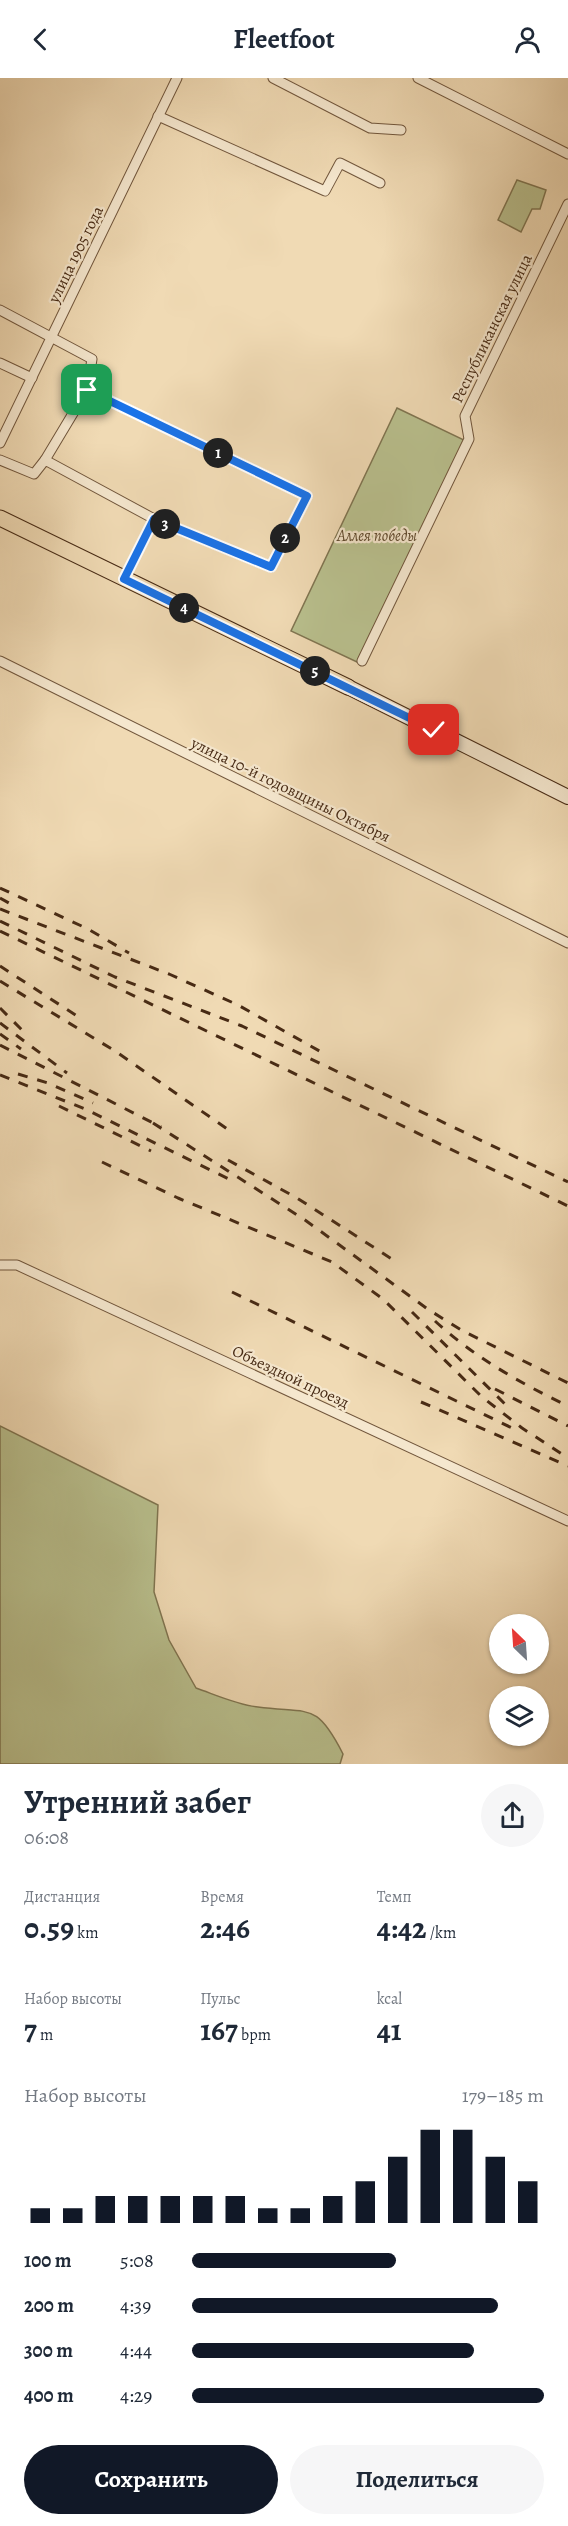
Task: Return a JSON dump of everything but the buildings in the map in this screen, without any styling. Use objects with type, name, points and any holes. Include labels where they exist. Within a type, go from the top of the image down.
[{"type":"main road","points":[[0,518],[348,687]]},
{"type":"street","name":"улица 1905 года","points":[[0,443],[177,78]]},
{"type":"street","points":[[273,78],[370,128],[401,130]]},
{"type":"street","points":[[418,78],[568,154]]},
{"type":"street","points":[[158,116],[325,191],[340,163],[380,183]]},
{"type":"street","name":"Республиканская улица","points":[[362,661],[469,439],[465,417],[568,204]]},
{"type":"street","points":[[0,310],[92,359],[87,390],[45,460],[34,474],[0,460]]},
{"type":"street","points":[[0,363],[32,378]]},
{"type":"street","points":[[45,460],[156,520],[271,567],[307,496],[87,390]]},
{"type":"street","points":[[124,579],[154,519],[156,520]]},
{"type":"street","name":"улица 10-й годовщины Октября","points":[[0,661],[568,943]]},
{"type":"street","points":[[348,687],[568,797]]},
{"type":"street","name":"Объездной проезд","points":[[0,1265],[17,1265],[568,1521]]},
{"type":"green space","points":[[517,180],[546,190],[540,209],[532,209],[521,232],[498,220]]},
{"type":"green space","name":"Аллея победы","points":[[397,408],[464,440],[357,662],[291,631]]},
{"type":"green space","points":[[0,1426],[158,1505],[154,1592],[169,1640],[196,1688],[250,1706],[310,1713],[326,1725],[334,1737],[343,1754],[340,1764],[0,1764]]},
{"type":"railway","points":[[0,888],[88,929],[129,953]]},
{"type":"railway","points":[[0,898],[16,907]]},
{"type":"railway","points":[[0,909],[169,974],[238,1005],[323,1053]]},
{"type":"railway","points":[[0,921],[115,977],[242,1026],[568,1182]]},
{"type":"railway","points":[[0,931],[568,1206]]},
{"type":"railway","points":[[0,966],[77,1016]]},
{"type":"railway","points":[[0,981],[115,1051],[233,1133]]},
{"type":"railway","points":[[0,1008],[23,1031]]},
{"type":"railway","points":[[0,1023],[67,1073]]},
{"type":"railway","points":[[0,1034],[21,1049]]},
{"type":"railway","points":[[0,1045],[161,1127]]},
{"type":"railway","points":[[18,1074],[48,1083],[93,1103]]},
{"type":"railway","points":[[0,1075],[85,1109],[233,1181]]},
{"type":"railway","points":[[59,1106],[151,1151]]},
{"type":"railway","points":[[153,1123],[305,1220],[429,1310],[463,1331],[568,1383]]},
{"type":"railway","points":[[228,1160],[297,1198],[395,1261]]},
{"type":"railway","points":[[102,1162],[178,1198],[332,1262],[383,1299],[482,1397],[522,1428],[568,1458]]},
{"type":"railway","points":[[232,1292],[512,1428]]},
{"type":"railway","points":[[412,1312],[508,1407]]},
{"type":"railway","points":[[435,1321],[465,1346],[498,1368],[568,1406]]},
{"type":"railway","points":[[495,1389],[568,1426]]},
{"type":"railway","points":[[421,1402],[568,1466]]},
{"type":"route","points":[[87,390],[307,496],[271,567],[154,519],[124,579],[434,730]]}]
